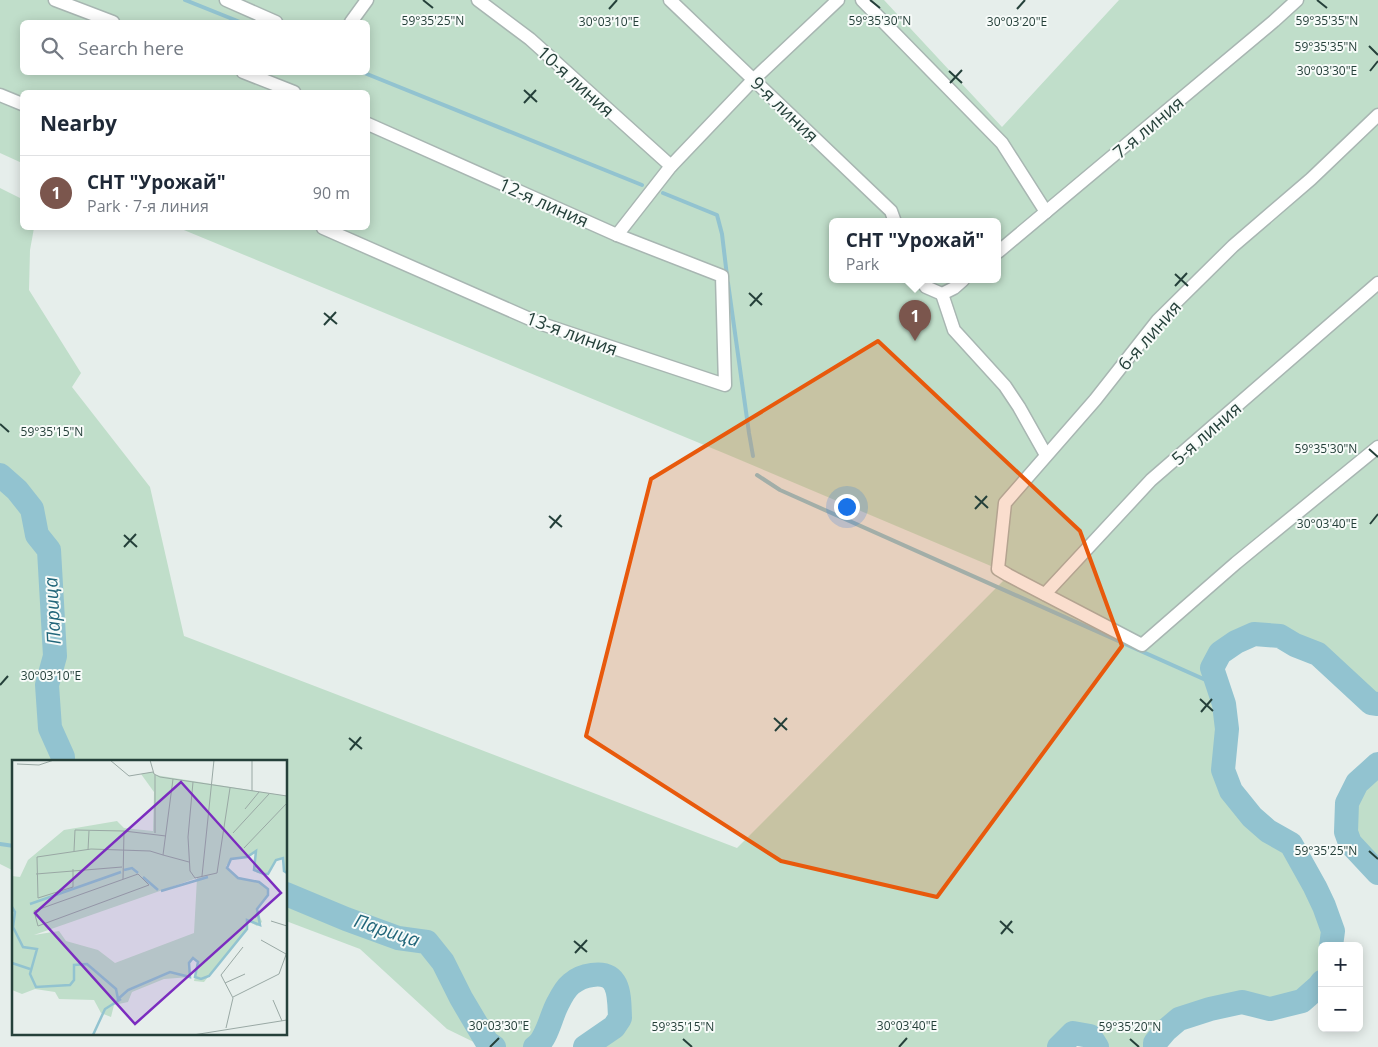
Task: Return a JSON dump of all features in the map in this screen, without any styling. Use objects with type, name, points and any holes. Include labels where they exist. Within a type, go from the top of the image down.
[{"type":"street","points":[[55,0],[108,20]]},
{"type":"street","points":[[226,0],[271,20]]},
{"type":"street","points":[[352,20],[367,0]]},
{"type":"street","name":"10-я линия","points":[[478,0],[530,39],[671,166]]},
{"type":"street","name":"9-я линия","points":[[670,0],[891,210],[894,218]]},
{"type":"street","points":[[617,235],[671,166],[754,80],[838,0]]},
{"type":"street","points":[[862,0],[1002,144],[1046,212]]},
{"type":"street","name":"7-я линия","points":[[1001,250],[1297,0]]},
{"type":"street","points":[[251,75],[289,90]]},
{"type":"street","points":[[0,95],[20,103]]},
{"type":"street","name":"6-я линия","points":[[1045,594],[998,569],[1005,504],[1095,400],[1158,320],[1233,246],[1311,179],[1378,115]]},
{"type":"street","name":"12-я линия","points":[[370,125],[617,235],[722,276]]},
{"type":"street","name":"13-я линия","points":[[328,230],[539,323],[725,385],[722,276]]},
{"type":"street","points":[[924,283],[942,294],[954,330],[1005,386],[1046,455]]},
{"type":"street","points":[[942,294],[960,283]]},
{"type":"street","name":"5-я линия","points":[[1045,594],[1150,480],[1378,283]]},
{"type":"street","points":[[1045,594],[1142,644],[1236,562],[1378,447]]},
{"type":"highlighted area","points":[[878,341],[1080,531],[1122,646],[937,897],[781,861],[586,736],[651,479]]},
{"type":"green space","points":[[0,0],[884,0],[1002,127],[1119,0],[1378,0],[1378,704],[1371,703],[1318,654],[1295,645],[1280,636],[1254,634],[1236,642],[1220,653],[1212,668],[1224,704],[1227,729],[1223,770],[1231,791],[1252,817],[1268,831],[1291,844],[1315,887],[1333,931],[1332,942],[1318,942],[1318,987],[1302,1001],[1270,1009],[1242,1002],[1210,1009],[1180,1019],[1165,1031],[1155,1047],[1097,1047],[1090,1036],[1074,1033],[1059,1047],[585,1047],[615,1026],[620,1018],[617,987],[614,982],[606,976],[592,975],[581,977],[568,987],[558,1003],[544,1035],[535,1047],[484,1047],[447,1029],[360,949],[288,922],[288,760],[12,760],[12,870],[0,864],[0,188],[20,198],[20,230],[34,230],[30,250],[29,290],[81,373],[72,387],[150,487],[184,636],[737,848],[1008,576],[998,569],[726,454],[184,230],[370,230],[370,90],[20,90],[20,162],[0,153]]},
{"type":"green space","points":[[1378,764],[1378,873],[1350,843],[1346,832],[1347,803],[1357,783]]},
{"type":"waterway","points":[[185,0],[235,20]]},
{"type":"waterway","points":[[369,75],[642,185]]},
{"type":"waterway","points":[[663,193],[717,215],[722,234],[727,276]]},
{"type":"waterway","points":[[728,283],[753,456]]},
{"type":"waterway","name":"Парица","points":[[0,475],[17,490],[32,509],[37,535],[49,550],[55,656],[47,685],[50,728],[63,760]]},
{"type":"waterway","points":[[757,475],[780,490],[1217,685]]},
{"type":"waterway","name":"Парица","points":[[1332,942],[1333,931],[1324,906],[1291,844],[1268,831],[1252,817],[1231,791],[1223,770],[1227,729],[1224,704],[1212,668],[1220,653],[1236,642],[1254,634],[1280,636],[1295,645],[1318,654],[1371,703],[1378,704]]},
{"type":"waterway","name":"Парица","points":[[1378,764],[1357,783],[1347,803],[1346,832],[1350,843],[1378,873]]},
{"type":"waterway","points":[[0,844],[12,846]]},
{"type":"waterway","name":"Парица","points":[[288,895],[398,938],[427,942],[443,962],[461,998],[487,1042],[494,1047]]},
{"type":"waterway","name":"Парица","points":[[535,1047],[543,1039],[555,1008],[569,986],[576,980],[584,977],[601,975],[608,977],[616,987],[620,1018],[614,1027],[585,1047]]},
{"type":"waterway","name":"Парица","points":[[1155,1047],[1155,1043],[1165,1031],[1179,1019],[1210,1009],[1242,1002],[1270,1009],[1302,1001],[1318,987]]},
{"type":"waterway","name":"Парица","points":[[1059,1047],[1073,1033],[1090,1036],[1097,1047]]},
{"type":"place","name":"СНТ \"Урожай\"","points":[[915,341]]}]
